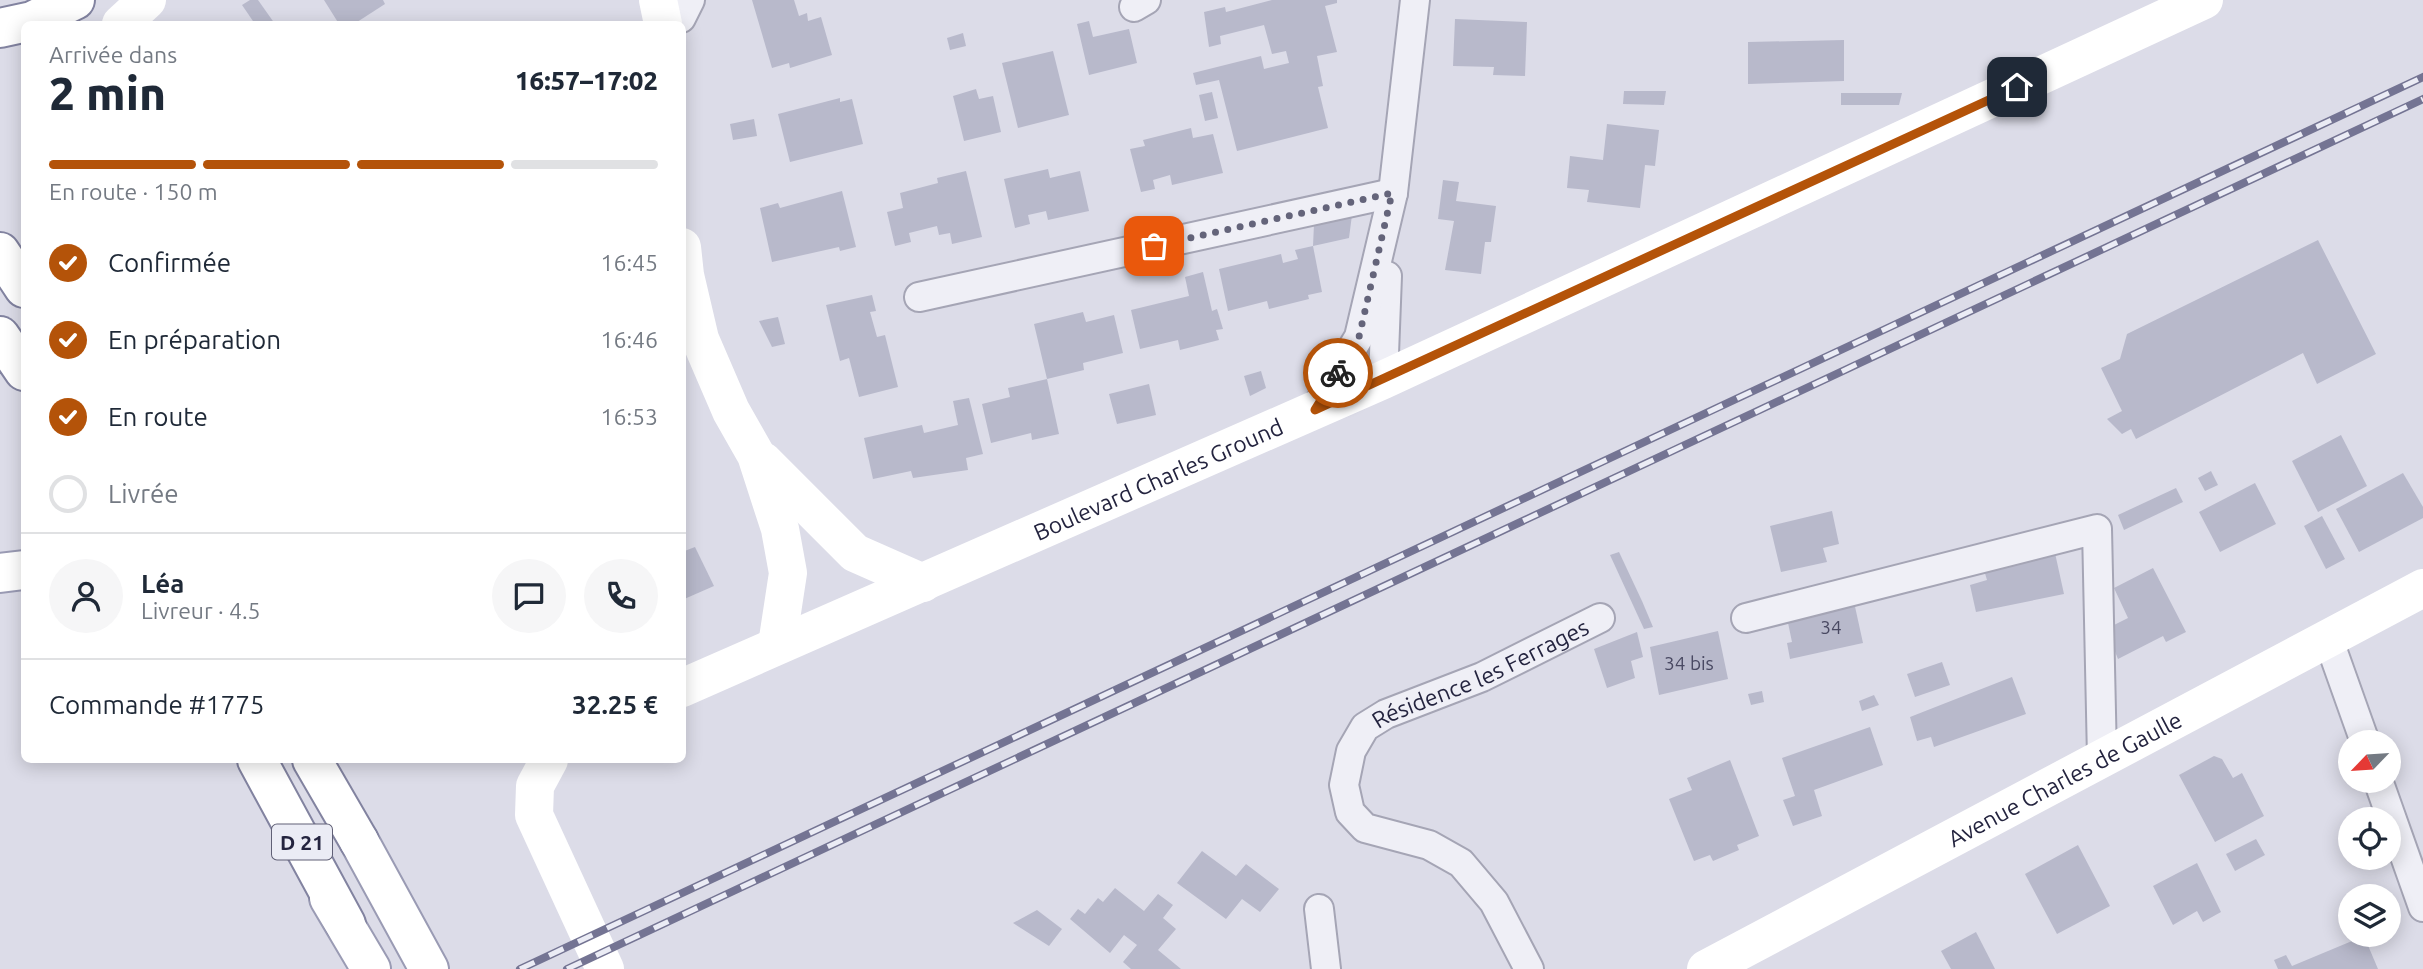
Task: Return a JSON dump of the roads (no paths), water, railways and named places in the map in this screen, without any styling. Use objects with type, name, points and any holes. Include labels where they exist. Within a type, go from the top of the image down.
[{"type":"main road","points":[[32,21],[75,0]]},
{"type":"main road","points":[[124,21],[146,0]]},
{"type":"main road","name":"Boulevard Charles Ground","points":[[686,686],[1383,380],[2204,0]]},
{"type":"main road","points":[[0,28],[21,23]]},
{"type":"main road","points":[[0,252],[21,284]]},
{"type":"main road","points":[[686,279],[700,339],[731,411],[756,455],[780,529],[788,573],[776,645]]},
{"type":"main road","points":[[0,336],[21,367]]},
{"type":"main road","points":[[756,455],[855,553],[923,583]]},
{"type":"main road","points":[[0,573],[21,570]]},
{"type":"main road","name":"Avenue Charles de Gaulle","points":[[1706,969],[2423,588]]},
{"type":"main road","points":[[238,763],[346,924]]},
{"type":"main road","name":"D 21","points":[[259,763],[371,969]]},
{"type":"main road","name":"D 21","points":[[314,763],[429,969]]},
{"type":"main road","name":"D 21","points":[[320,763],[359,841]]},
{"type":"main road","points":[[547,763],[535,786],[534,815],[606,969]]},
{"type":"street","points":[[1383,380],[1391,203],[1415,0]]},
{"type":"street","points":[[919,297],[1391,203]]},
{"type":"street","points":[[1315,410],[1359,337],[1391,203]]},
{"type":"street","points":[[1746,618],[2097,529],[2102,758]]},
{"type":"street","name":"Résidence les Ferrages","points":[[1529,969],[1494,902],[1461,863],[1429,845],[1365,828],[1350,812],[1344,785],[1351,751],[1365,727],[1386,714],[1482,677],[1600,618]]},
{"type":"street","points":[[2328,638],[2361,730]]},
{"type":"street","points":[[2383,793],[2423,907]]},
{"type":"street","points":[[1319,909],[1326,969]]},
{"type":"railway","points":[[520,969],[2423,77]]},
{"type":"railway","points":[[567,969],[2423,99]]}]
